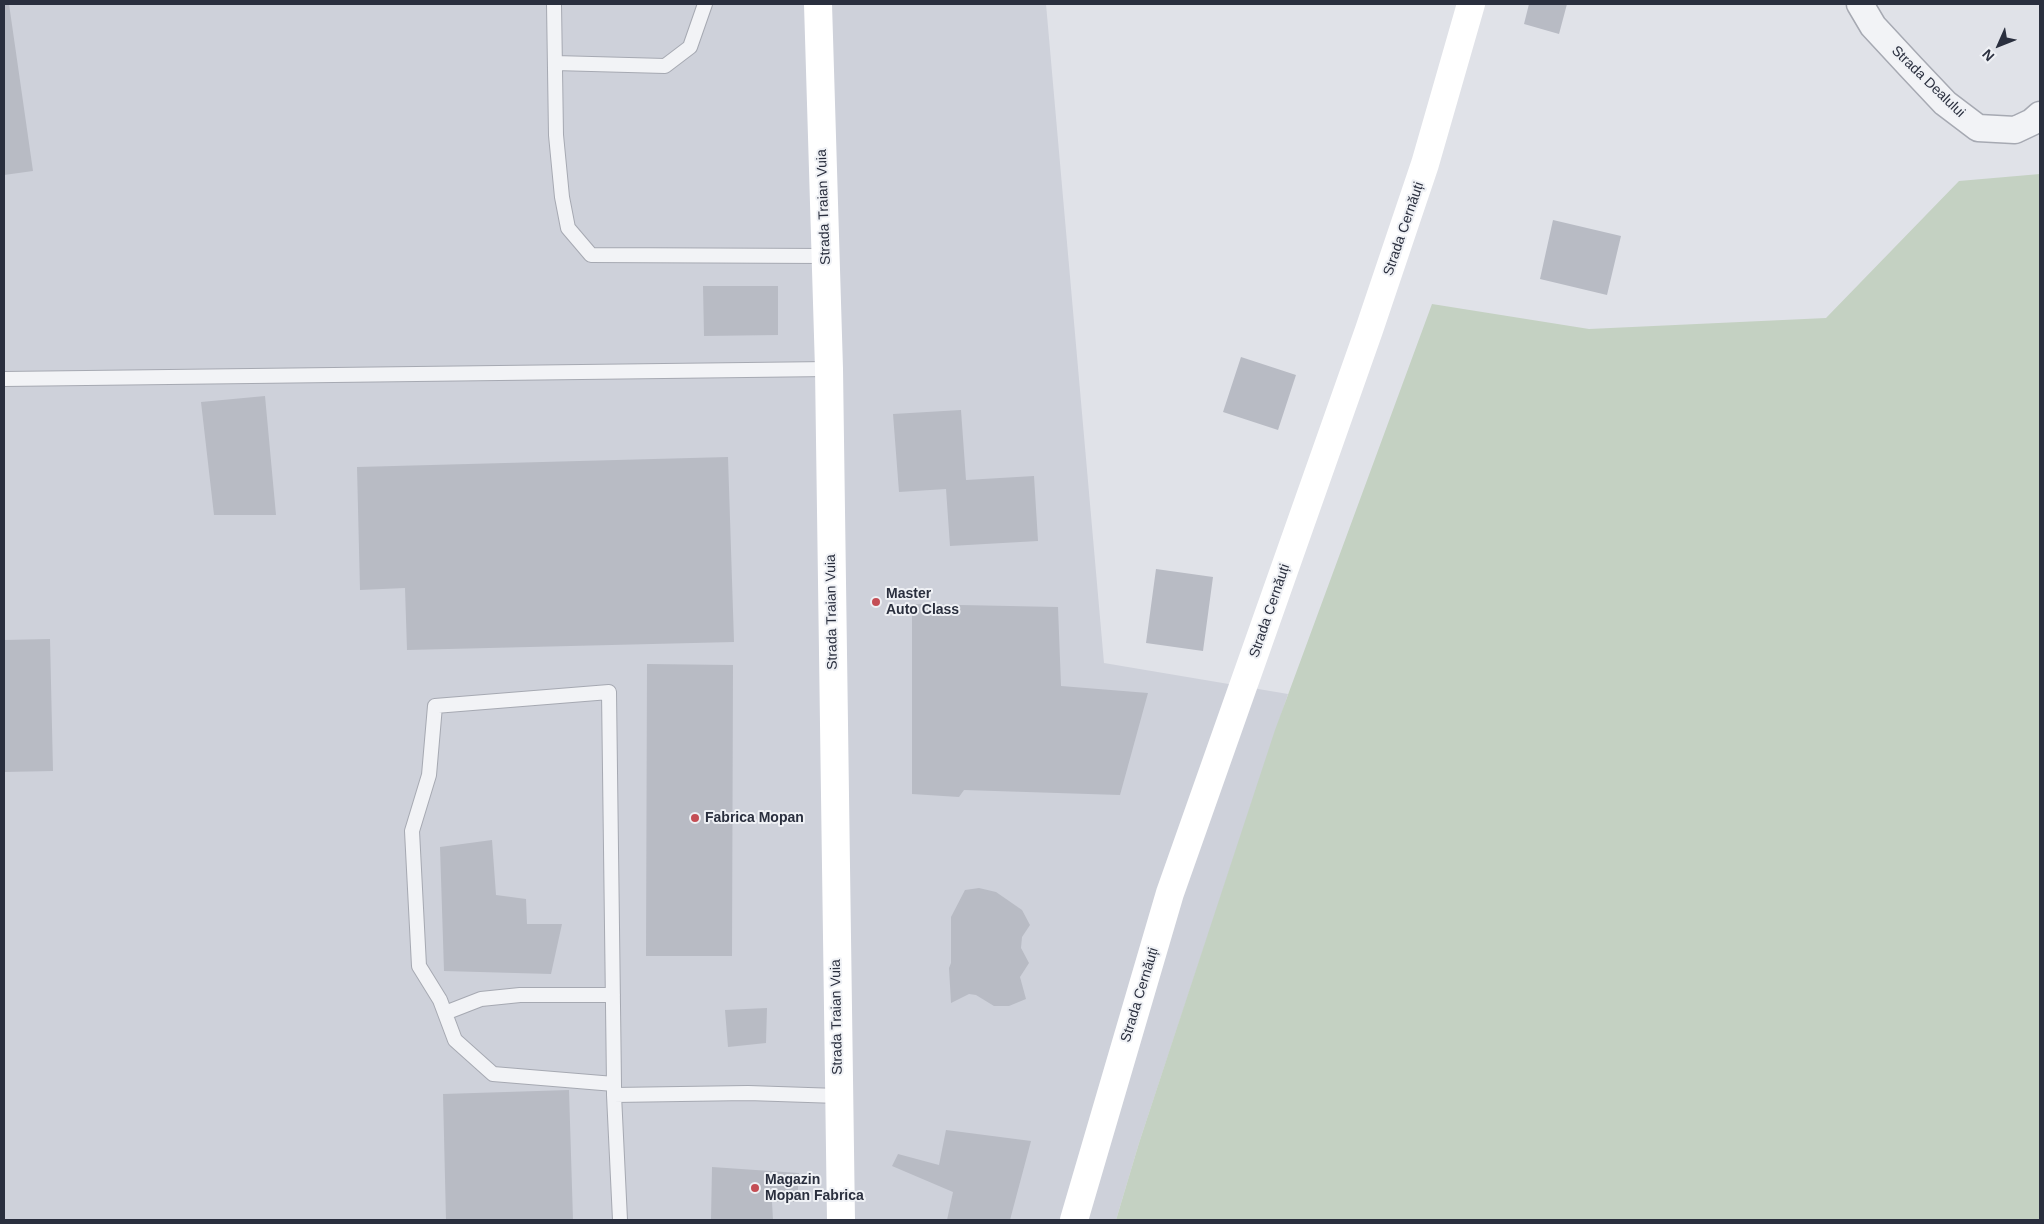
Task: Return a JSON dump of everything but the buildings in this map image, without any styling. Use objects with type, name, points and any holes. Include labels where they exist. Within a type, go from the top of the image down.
[{"type":"street","name":"Strada Traian Vuia","points":[[818,4],[829,369],[841,1220]]},
{"type":"street","name":"Strada Cernăuți","points":[[1074,1220],[1170,893],[1419,183],[1471,4]]},
{"type":"street","name":"Strada Dealului","points":[[1860,4],[1873,26],[1911,67],[1946,103],[1978,128],[2015,130],[2032,122],[2040,115]]},
{"type":"lane","points":[[554,4],[556,135],[562,197],[568,228],[591,254],[825,256]]},
{"type":"lane","points":[[555,63],[665,66],[690,47],[705,4]]},
{"type":"lane","points":[[4,380],[829,369]]},
{"type":"lane","points":[[620,1220],[614,1089],[609,692],[436,706],[429,776],[412,831],[419,966],[440,1000],[455,1040],[494,1074],[614,1089],[838,1096]]},
{"type":"lane","points":[[445,1013],[481,999],[520,995],[613,994]]},
{"type":"shaded area","points":[[4,4],[1046,4],[1104,663],[1288,694],[1139,1143],[1116,1220],[4,1220]]},
{"type":"green space","points":[[2040,174],[2040,1220],[1116,1220],[1139,1143],[1275,730],[1432,304],[1589,329],[1826,318],[1959,181]]},
{"type":"place","name":"Master Auto Class","points":[[876,602]]},
{"type":"place","name":"Fabrica Mopan","points":[[695,818]]},
{"type":"place","name":"Magazin Mopan Fabrica","points":[[755,1188]]}]
